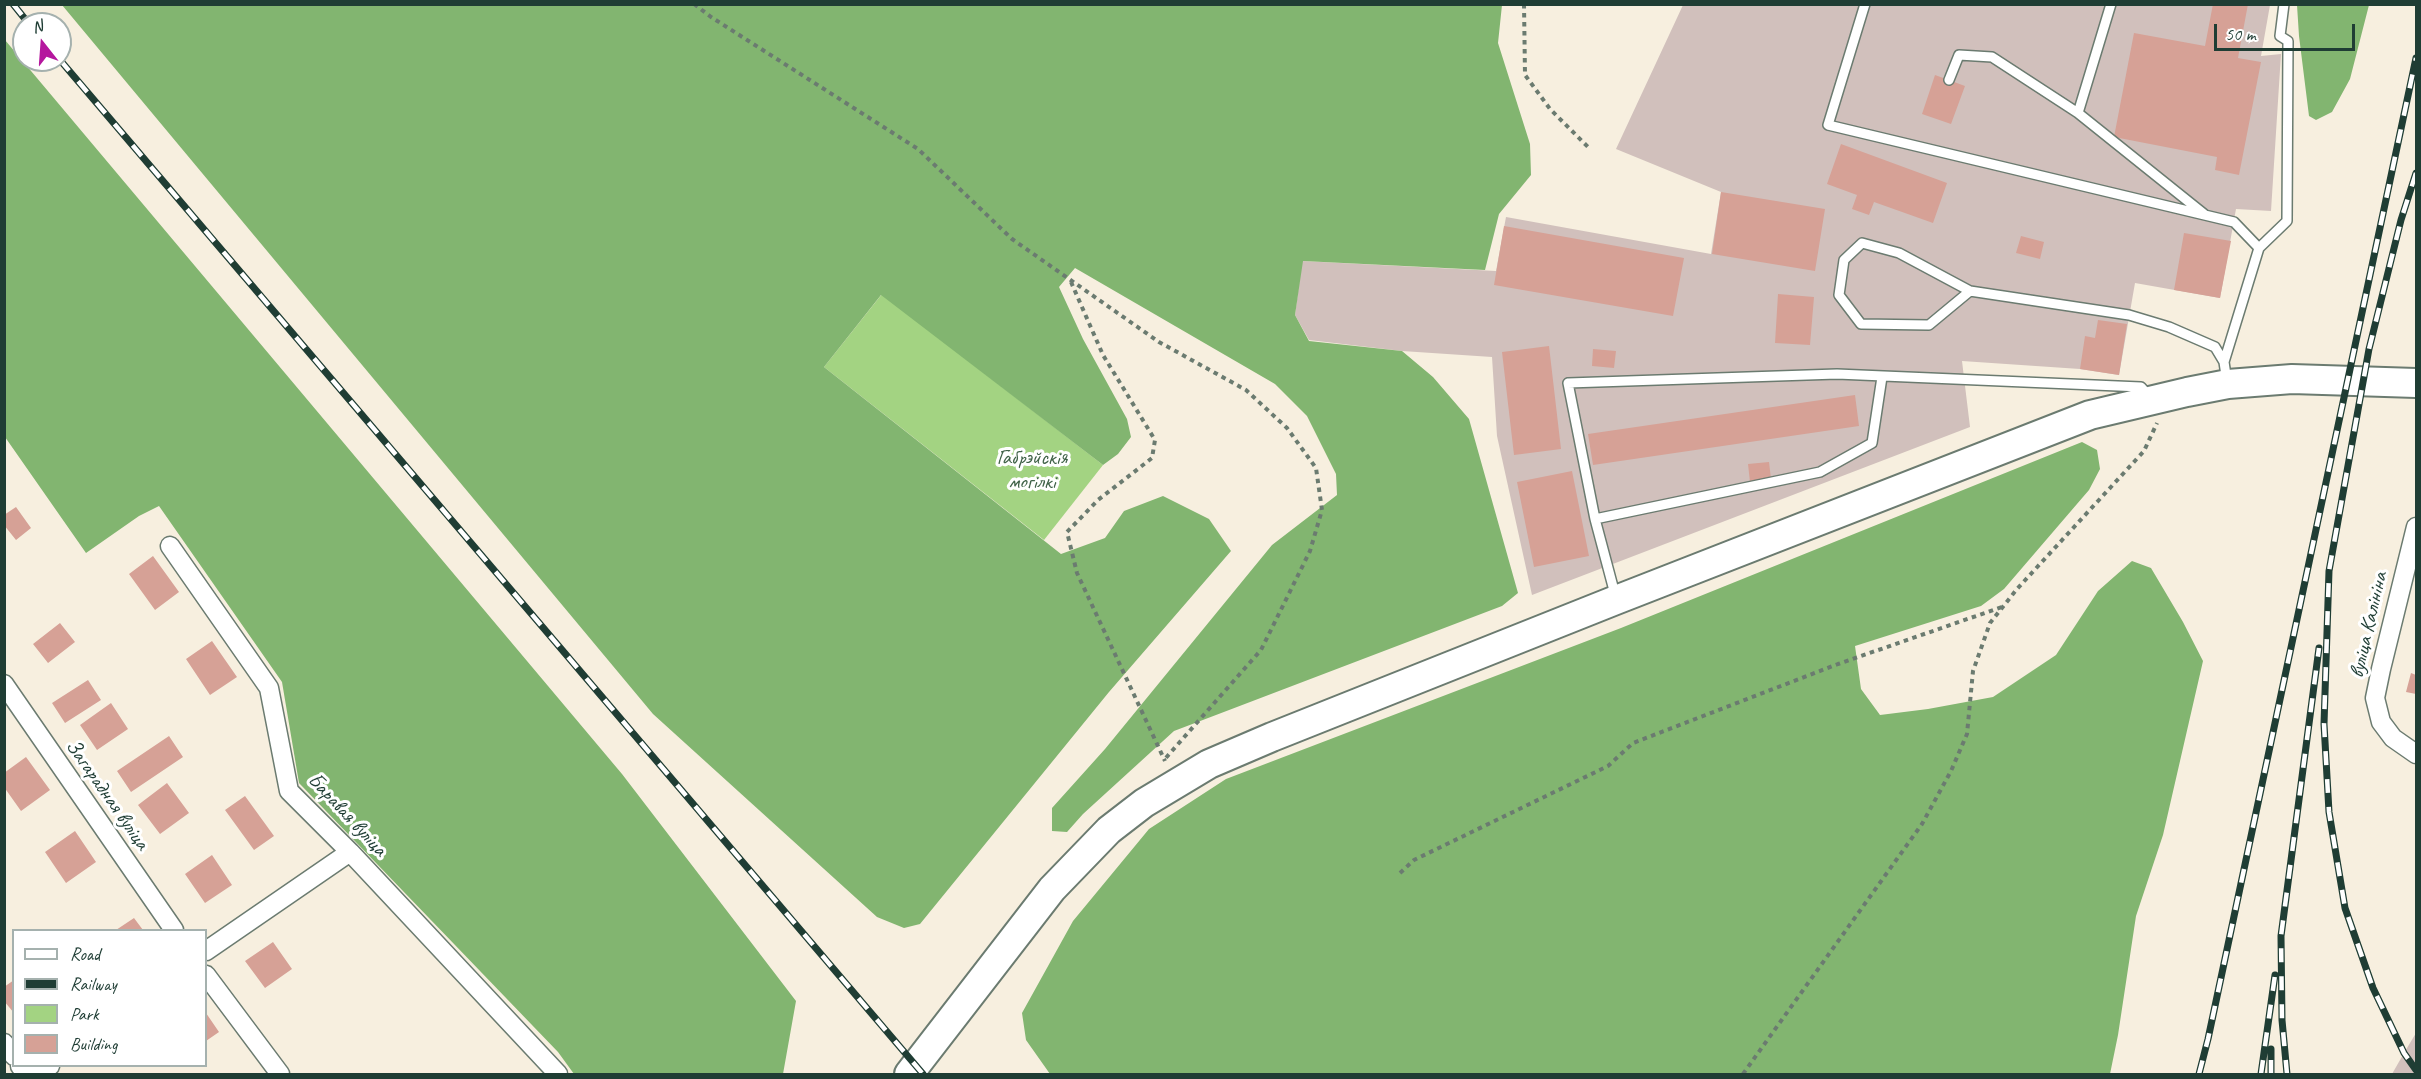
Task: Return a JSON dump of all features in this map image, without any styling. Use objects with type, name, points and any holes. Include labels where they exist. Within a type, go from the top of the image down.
[{"type":"main road","points":[[909,1074],[1052,889],[1109,830],[1144,803],[1169,772],[1209,764],[1616,600],[2090,416],[2153,400],[2226,373],[2416,383]]},
{"type":"street","name":"вуліца Калініна","points":[[2416,527],[2375,698],[2381,722],[2393,738],[2416,754]]},
{"type":"street","name":"Баравая вуліца","points":[[170,546],[269,688],[289,792],[350,852],[558,1074]]},
{"type":"street","name":"Загарадная вуліца","points":[[4,684],[173,929]]},
{"type":"street","points":[[207,950],[350,852]]},
{"type":"street","points":[[207,976],[280,1074]]},
{"type":"lane","points":[[1865,4],[1828,125],[2234,222],[2259,248]]},
{"type":"lane","points":[[2078,113],[2111,4]]},
{"type":"lane","points":[[2226,373],[2259,248],[2287,221],[2288,41],[2280,36],[2284,4]]},
{"type":"lane","points":[[1949,80],[1959,55],[1992,57],[2078,113],[2206,215]]},
{"type":"lane","points":[[1970,291],[1929,325],[1861,324],[1839,295],[1844,260],[1862,243],[1899,253],[1970,291],[2129,315],[2169,327],[2215,347],[2226,373]]},
{"type":"lane","points":[[1616,600],[1595,519],[1568,383],[1837,374],[2141,387],[2153,400]]},
{"type":"lane","points":[[1595,519],[1820,472],[1872,443],[1882,377]]},
{"type":"path","points":[[694,4],[711,18],[918,149],[1011,239],[1070,279],[1159,342],[1246,390],[1287,428],[1316,468],[1322,510],[1310,551],[1261,650],[1169,772],[1077,573],[1067,532],[1098,500],[1152,458],[1155,440],[1103,355],[1070,279]]},
{"type":"path","points":[[1524,4],[1525,75],[1550,109],[1589,148]]},
{"type":"path","points":[[1743,1074],[1922,824],[1951,771],[1967,734],[1973,671],[1990,623],[2110,486],[2144,451],[2158,421],[2153,400]]},
{"type":"path","points":[[1400,873],[1414,860],[1608,766],[1633,743],[1838,664],[2003,607]]},
{"type":"shaded area","points":[[1683,5],[2270,5],[2261,56],[2281,54],[2271,211],[2236,209],[2220,298],[2135,283],[2119,375],[2080,369],[1962,361],[1970,427],[1532,595],[1497,436],[1492,357],[1402,351],[1309,340],[1295,315],[1302,261],[1496,271],[1506,217],[1711,254],[1721,192],[1616,149]]},
{"type":"shaded area","points":[[2416,1033],[2416,1074],[2392,1074],[2404,1053]]},
{"type":"green space","points":[[62,5],[1502,5],[1498,43],[1530,144],[1531,175],[1499,214],[1485,270],[1303,261],[1295,315],[1309,341],[1402,351],[1433,377],[1469,419],[1518,593],[1502,606],[1174,731],[1083,814],[1067,832],[1052,831],[1052,808],[1105,749],[1272,545],[1337,495],[1336,474],[1307,416],[1275,384],[1075,268],[1059,287],[1083,339],[1127,419],[1131,437],[1118,454],[1103,465],[881,295],[824,367],[1061,554],[1105,538],[1124,511],[1163,496],[1209,519],[1231,551],[1109,692],[920,924],[904,928],[877,917],[653,714],[72,17],[72,12],[68,12]]},
{"type":"green space","points":[[2297,5],[2369,5],[2350,79],[2332,112],[2316,120],[2309,116]]},
{"type":"green space","points":[[5,40],[12,48],[12,72],[32,72],[622,774],[796,1001],[783,1074],[574,1074],[558,1052],[299,783],[282,682],[159,506],[139,516],[86,553],[5,437]]},
{"type":"green space","name":"Габрэйскія могілкі","points":[[882,294],[1103,465],[1044,540],[824,367]]},
{"type":"green space","points":[[2082,442],[2097,450],[2100,469],[2089,490],[2004,589],[1981,606],[1855,646],[1861,689],[1880,715],[1993,697],[2056,655],[2098,591],[2132,561],[2151,568],[2203,661],[2163,835],[2136,916],[2110,1074],[1050,1074],[1026,1040],[1022,1013],[1073,921],[1149,829],[1226,779],[1621,628]]},
{"type":"building","points":[[2213,4],[2248,4],[2238,58],[2261,62],[2239,175],[2215,170],[2217,157],[2114,137],[2134,33],[2205,46]]},
{"type":"building","points":[[1935,75],[1965,86],[1951,124],[1922,114]]},
{"type":"building","points":[[1841,144],[1947,183],[1933,223],[1874,202],[1869,215],[1852,209],[1857,195],[1827,184]]},
{"type":"building","points":[[1721,192],[1825,209],[1815,271],[1712,254]]},
{"type":"building","points":[[1504,226],[1684,258],[1673,316],[1494,285]]},
{"type":"building","points":[[2184,233],[2231,241],[2220,298],[2174,290]]},
{"type":"building","points":[[2021,236],[2044,242],[2040,259],[2016,253]]},
{"type":"building","points":[[1778,294],[1814,297],[1810,345],[1775,343]]},
{"type":"building","points":[[2098,320],[2127,324],[2119,375],[2080,369],[2085,336],[2095,338]]},
{"type":"building","points":[[1549,346],[1561,449],[1514,455],[1502,352]]},
{"type":"building","points":[[1593,349],[1616,351],[1614,368],[1592,366]]},
{"type":"building","points":[[1855,395],[1859,426],[1593,465],[1588,434]]},
{"type":"building","points":[[1769,462],[1771,479],[1750,482],[1748,464]]},
{"type":"building","points":[[1572,471],[1589,556],[1534,567],[1517,482]]},
{"type":"building","points":[[16,507],[31,528],[16,540],[4,525],[4,515]]},
{"type":"building","points":[[153,556],[179,592],[155,610],[129,574]]},
{"type":"building","points":[[60,623],[75,642],[48,663],[33,644]]},
{"type":"building","points":[[212,641],[237,677],[210,695],[186,659]]},
{"type":"building","points":[[2411,673],[2416,675],[2416,694],[2406,692]]},
{"type":"building","points":[[88,680],[101,700],[65,723],[52,703]]},
{"type":"building","points":[[111,703],[128,729],[97,750],[80,725]]},
{"type":"building","points":[[169,736],[183,757],[131,792],[117,771]]},
{"type":"building","points":[[26,757],[50,790],[21,811],[4,787],[4,773]]},
{"type":"building","points":[[167,783],[189,813],[160,834],[138,805]]},
{"type":"building","points":[[245,796],[274,836],[254,850],[225,810]]},
{"type":"building","points":[[75,831],[96,862],[66,883],[45,852]]},
{"type":"building","points":[[212,855],[232,885],[205,903],[185,874]]},
{"type":"building","points":[[134,918],[142,929],[118,929]]},
{"type":"building","points":[[273,942],[292,969],[265,988],[245,961]]},
{"type":"building","points":[[12,981],[12,1011],[4,1001],[4,987]]},
{"type":"building","points":[[207,1014],[219,1032],[207,1040]]},
{"type":"railway","points":[[13,4],[19,12]]},
{"type":"railway","points":[[2199,1074],[2416,58]]},
{"type":"railway","points":[[70,72],[923,1074]]},
{"type":"railway","points":[[2416,173],[2401,220],[2369,349],[2329,571],[2324,724],[2329,812],[2345,908],[2373,988],[2404,1053],[2416,1070]]},
{"type":"railway","points":[[2287,1074],[2282,1020],[2281,936],[2319,648]]},
{"type":"railway","points":[[2261,1074],[2275,975]]},
{"type":"railway","points":[[2271,1049],[2271,1074]]}]
